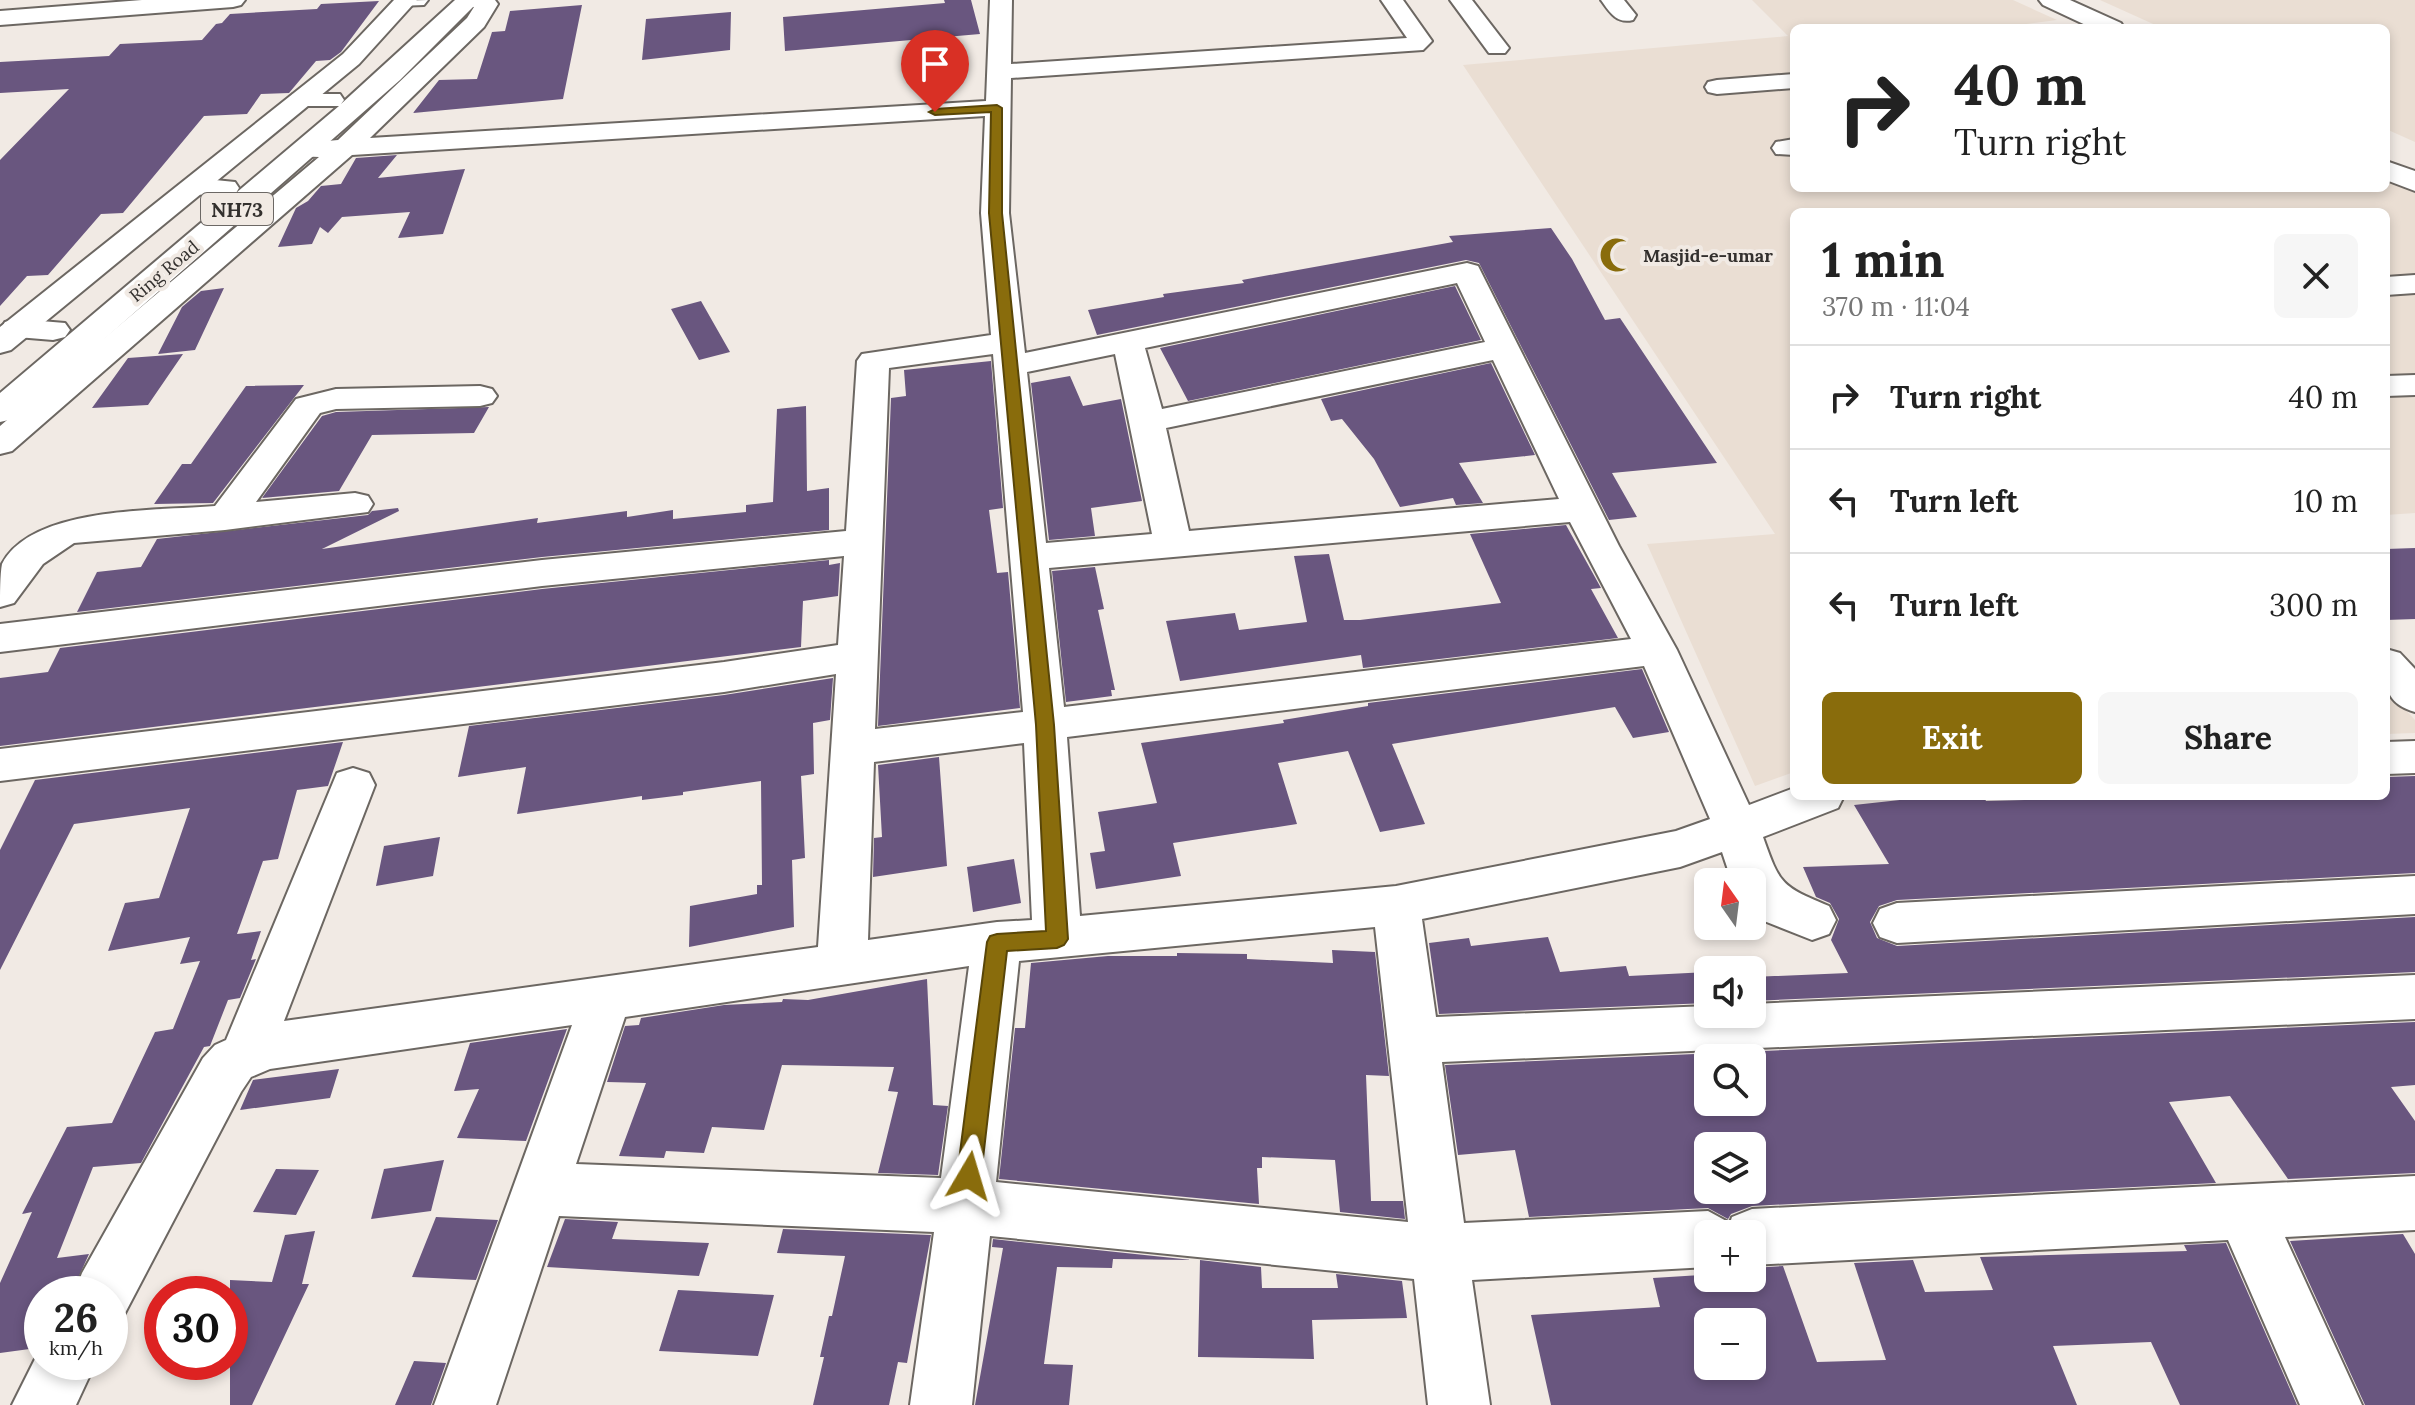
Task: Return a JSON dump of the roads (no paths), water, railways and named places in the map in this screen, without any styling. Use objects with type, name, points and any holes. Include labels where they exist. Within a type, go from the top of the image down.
[{"type":"main road","points":[[0,7],[103,0]]},
{"type":"main road","points":[[0,18],[233,0]]},
{"type":"main road","points":[[406,0],[416,0]]},
{"type":"main road","name":"Ring Road","points":[[0,373],[53,330],[210,187],[441,0]]},
{"type":"main road","name":"Ring Road","points":[[0,411],[391,75],[470,0]]},
{"type":"main road","points":[[2028,0],[2091,24]]},
{"type":"main road","points":[[2051,0],[2093,24]]},
{"type":"main road","points":[[2390,156],[2415,167]]},
{"type":"main road","points":[[2390,171],[2415,182]]},
{"type":"main road","points":[[9,336],[53,330]]},
{"type":"main road","points":[[94,331],[131,332]]},
{"type":"street","points":[[316,100],[406,0]]},
{"type":"street","points":[[0,444],[345,149],[476,22],[487,4],[470,0]]},
{"type":"street","points":[[1001,0],[995,213],[1045,725],[1057,939]]},
{"type":"street","points":[[997,72],[1415,45],[1420,41],[1392,0]]},
{"type":"street","points":[[1461,0],[1497,48]]},
{"type":"street","points":[[1717,87],[1790,81]]},
{"type":"street","points":[[305,150],[997,108]]},
{"type":"street","points":[[9,336],[210,187]]},
{"type":"street","points":[[842,963],[859,656],[861,542],[873,361],[1009,354],[1128,342],[1467,272],[1582,509],[1657,650],[1736,826],[1758,889],[1781,907],[1812,920]]},
{"type":"street","points":[[2390,286],[2415,284]]},
{"type":"street","points":[[1128,342],[1173,544]]},
{"type":"street","points":[[1148,422],[1504,348]]},
{"type":"street","points":[[2390,386],[2415,385]]},
{"type":"street","points":[[225,518],[308,406],[336,399],[480,396]]},
{"type":"street","points":[[0,594],[36,545],[53,535],[355,504]]},
{"type":"street","points":[[1029,557],[1582,509]]},
{"type":"street","points":[[0,638],[542,573],[861,542]]},
{"type":"street","points":[[854,748],[1657,650]]},
{"type":"street","points":[[0,765],[724,677],[859,656]]},
{"type":"street","points":[[2390,668],[2415,697]]},
{"type":"street","points":[[2390,758],[2415,757]]},
{"type":"street","points":[[246,1054],[353,785]]},
{"type":"street","points":[[113,1276],[222,1075],[233,1061],[265,1047],[997,942],[1057,939],[1396,905],[1680,849],[1811,800]]},
{"type":"street","points":[[1897,923],[2415,895]]},
{"type":"street","points":[[1396,905],[1459,1405]]},
{"type":"street","points":[[941,1405],[997,942]]},
{"type":"street","points":[[465,1405],[607,997]]},
{"type":"street","points":[[1414,1041],[2415,997]]},
{"type":"street","points":[[540,1189],[965,1206],[1440,1253],[1694,1240]]},
{"type":"street","points":[[1766,1236],[2415,1203]]},
{"type":"street","points":[[2244,1211],[2331,1405]]},
{"type":"street","points":[[43,1405],[56,1380]]},
{"type":"place","name":"Masjid-e-umar","points":[[1617,255]]}]
